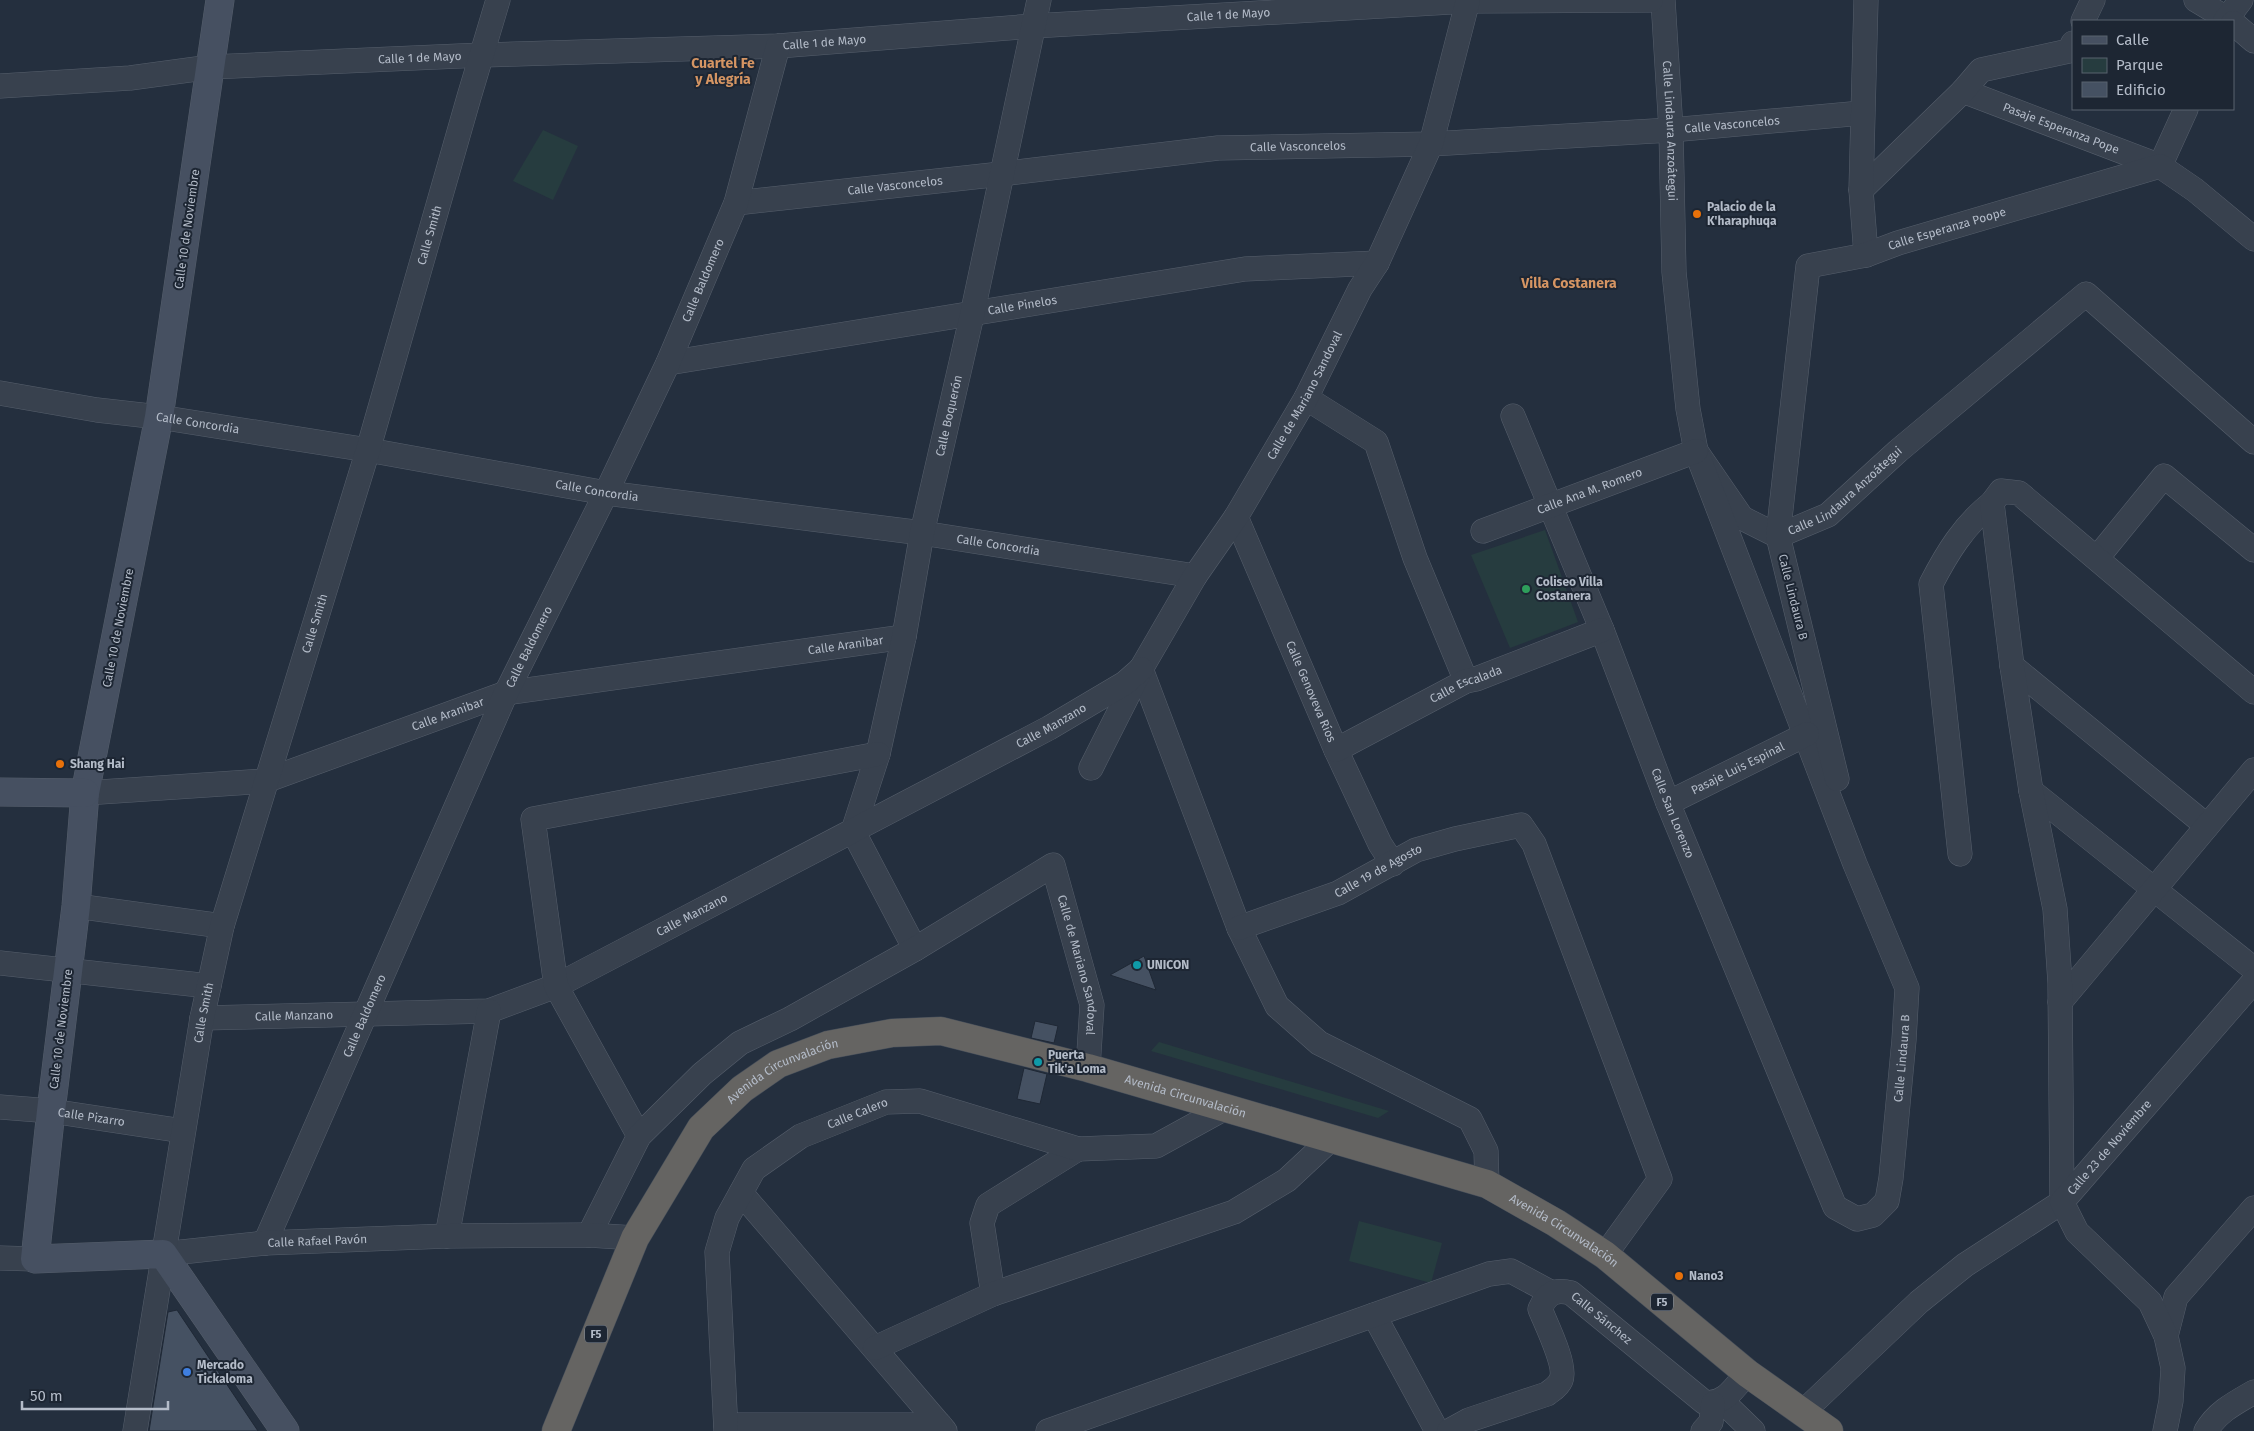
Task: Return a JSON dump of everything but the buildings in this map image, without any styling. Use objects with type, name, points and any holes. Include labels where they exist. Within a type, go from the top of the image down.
[{"type":"highway","name":"Avenida Circunvalación","points":[[556,1431],[635,1238],[701,1128],[742,1089],[778,1064],[828,1045],[892,1033],[941,1031],[1088,1068],[1487,1184],[1556,1223],[1605,1255],[1747,1373],[1828,1431]]},
{"type":"main road","name":"Calle 10 de Noviembre","points":[[35,1258],[76,906],[85,793],[159,417],[220,0]]},
{"type":"main road","points":[[0,792],[85,793]]},
{"type":"main road","points":[[163,1254],[285,1431]]},
{"type":"main road","name":"Calle Rafael Pavón","points":[[35,1258],[163,1254]]},
{"type":"street","name":"Calle Smith","points":[[135,1431],[202,1018],[222,926],[265,780],[368,450],[498,0]]},
{"type":"street","name":"Calle Boquerón","points":[[853,831],[878,754],[904,637],[922,533],[972,315],[1039,0]]},
{"type":"street","name":"Calle 1 de Mayo","points":[[0,86],[130,78],[211,67],[482,55],[778,46],[1033,26],[1468,1],[1651,0]]},
{"type":"street","name":"Calle Lindaura Anzoátegui","points":[[1662,0],[1671,130],[1674,272],[1688,410],[1696,451],[1742,518],[1778,536],[1828,516],[1898,451],[2086,294],[2254,442]]},
{"type":"street","points":[[1866,0],[1861,190],[1866,255]]},
{"type":"street","points":[[2083,20],[2093,0]]},
{"type":"street","points":[[2196,0],[2231,17]]},
{"type":"street","name":"Calle de Mariano Sandoval","points":[[1092,768],[1142,669],[1195,576],[1236,517],[1306,398],[1360,289],[1377,263],[1430,144],[1468,1]]},
{"type":"street","points":[[2234,20],[2254,41]]},
{"type":"street","name":"Calle Baldomero","points":[[265,1243],[506,693],[606,493],[668,363],[736,202],[778,46]]},
{"type":"street","points":[[1861,190],[1963,91],[1981,70],[2071,47]]},
{"type":"street","name":"Pasaje Esperanza Pope","points":[[1963,91],[2160,166]]},
{"type":"street","points":[[2186,110],[2160,166],[2195,190],[2254,239]]},
{"type":"street","name":"Calle Vasconcelos","points":[[736,202],[1001,174],[1218,148],[1430,144],[1671,130],[1862,112]]},
{"type":"street","name":"Calle Esperanza Poope","points":[[1866,255],[1898,243],[2160,166]]},
{"type":"street","name":"Calle Lindaura B","points":[[1855,864],[1825,724],[1778,536],[1808,266],[1866,255]]},
{"type":"street","name":"Calle Pinelos","points":[[668,363],[972,315],[1245,269],[1377,263]]},
{"type":"street","name":"Calle Concordia","points":[[0,393],[97,410],[159,417],[368,450],[606,493],[922,533],[1195,576]]},
{"type":"street","points":[[1306,398],[1376,442],[1415,558],[1466,682]]},
{"type":"street","name":"Calle San Lorenzo","points":[[1513,416],[1602,630],[1668,803],[1835,1207]]},
{"type":"street","name":"Calle Ana M. Romero","points":[[1483,531],[1696,451]]},
{"type":"street","name":"Calle Lindaura B","points":[[1696,451],[1807,734],[1855,864],[1907,988],[1904,1040],[1891,1178],[1887,1201],[1873,1215],[1857,1219],[1835,1207]]},
{"type":"street","points":[[2096,558],[2164,476],[2253,548]]},
{"type":"street","points":[[1960,854],[1931,584],[1949,551],[1976,515],[1992,503],[2000,491],[2018,493],[2254,692]]},
{"type":"street","points":[[1803,1412],[1919,1302],[1965,1265],[2062,1202],[2060,1002],[2056,909],[2031,792],[2012,666],[1992,503]]},
{"type":"street","name":"Calle Genoveva Ríos","points":[[1236,517],[1336,750],[1380,844],[1393,864]]},
{"type":"street","name":"Calle Escalada","points":[[1336,750],[1466,682],[1476,680],[1602,630]]},
{"type":"street","name":"Calle Aranibar","points":[[85,793],[265,780],[506,693],[904,637]]},
{"type":"street","points":[[2012,666],[2207,826]]},
{"type":"street","points":[[1142,669],[1239,928],[1276,1006],[1320,1043],[1470,1119],[1486,1151],[1487,1184]]},
{"type":"street","name":"Calle Manzano","points":[[202,1018],[489,1011],[556,986],[853,831],[1049,728],[1124,683],[1142,669]]},
{"type":"street","name":"Pasaje Luis Espinal","points":[[1668,803],[1807,734]]},
{"type":"street","points":[[639,1136],[556,986],[534,819],[878,754]]},
{"type":"street","points":[[2060,1002],[2254,770]]},
{"type":"street","points":[[2031,792],[2254,969]]},
{"type":"street","name":"Calle 19 de Agosto","points":[[1239,928],[1338,893],[1416,850],[1455,839],[1521,825],[1534,844],[1660,1179],[1605,1255]]},
{"type":"street","points":[[589,1235],[639,1136],[702,1074],[740,1042],[790,1019],[915,949],[853,831]]},
{"type":"street","name":"Calle de Mariano Sandoval","points":[[915,949],[1053,865],[1092,1006],[1088,1068]]},
{"type":"street","points":[[76,906],[222,926]]},
{"type":"street","points":[[0,963],[209,986]]},
{"type":"street","name":"Calle 23 de Noviembre","points":[[2165,1431],[2174,1368],[2166,1336],[2150,1302],[2077,1232],[2062,1202],[2254,981]]},
{"type":"street","points":[[447,1236],[489,1011]]},
{"type":"street","name":"Calle Calero","points":[[726,1428],[717,1252],[727,1218],[754,1169],[801,1136],[886,1102],[920,1101],[1078,1149],[1156,1146],[1226,1107]]},
{"type":"street","name":"Calle Pizarro","points":[[0,1107],[51,1111],[183,1131]]},
{"type":"street","points":[[875,1348],[993,1294],[1234,1212],[1287,1180],[1332,1138]]},
{"type":"street","points":[[993,1294],[982,1223],[988,1206],[1078,1149]]},
{"type":"street","points":[[741,1192],[943,1428]]},
{"type":"street","points":[[2166,1336],[2176,1297],[2254,1208]]},
{"type":"street","name":"Calle Rafael Pavón","points":[[163,1254],[265,1243],[447,1236],[589,1235],[635,1238]]},
{"type":"street","name":"Calle Rafael Pavón","points":[[0,1258],[35,1258]]},
{"type":"street","points":[[1048,1431],[1489,1274],[1511,1271],[1552,1292]]},
{"type":"street","name":"Calle Sánchez","points":[[1449,1431],[1469,1420],[1547,1394],[1558,1386],[1562,1378],[1562,1367],[1540,1309],[1552,1292],[1560,1290],[1571,1293],[1704,1402],[1718,1402],[1753,1431]]},
{"type":"street","points":[[1374,1315],[1437,1431]]},
{"type":"street","points":[[1702,1431],[1711,1422],[1718,1402],[1747,1373]]},
{"type":"street","points":[[2206,1431],[2211,1422],[2226,1408],[2254,1392]]},
{"type":"street","points":[[726,1428],[943,1428]]},
{"type":"green space","points":[[543,130],[578,146],[553,200],[513,181]]},
{"type":"green space","name":"Coliseo Villa Costanera","points":[[1545,530],[1578,622],[1510,648],[1471,555]]},
{"type":"green space","points":[[1159,1042],[1389,1111],[1378,1118],[1151,1051]]},
{"type":"green space","points":[[1359,1221],[1442,1243],[1431,1283],[1349,1261]]},
{"type":"place","name":"Palacio de la K'haraphuqa","points":[[1697,214]]},
{"type":"place","name":"Coliseo Villa Costanera","points":[[1526,589]]},
{"type":"place","name":"Shang Hai","points":[[60,764]]},
{"type":"place","name":"UNICON","points":[[1137,965]]},
{"type":"place","name":"Puerta Tik'a Loma","points":[[1038,1062]]},
{"type":"place","name":"Nano3","points":[[1679,1276]]},
{"type":"place","name":"Mercado Tickaloma","points":[[187,1372]]},
{"type":"district","name":"Cuartel Fe y Alegría","points":[[723,72]]},
{"type":"district","name":"Villa Costanera","points":[[1569,283]]}]
